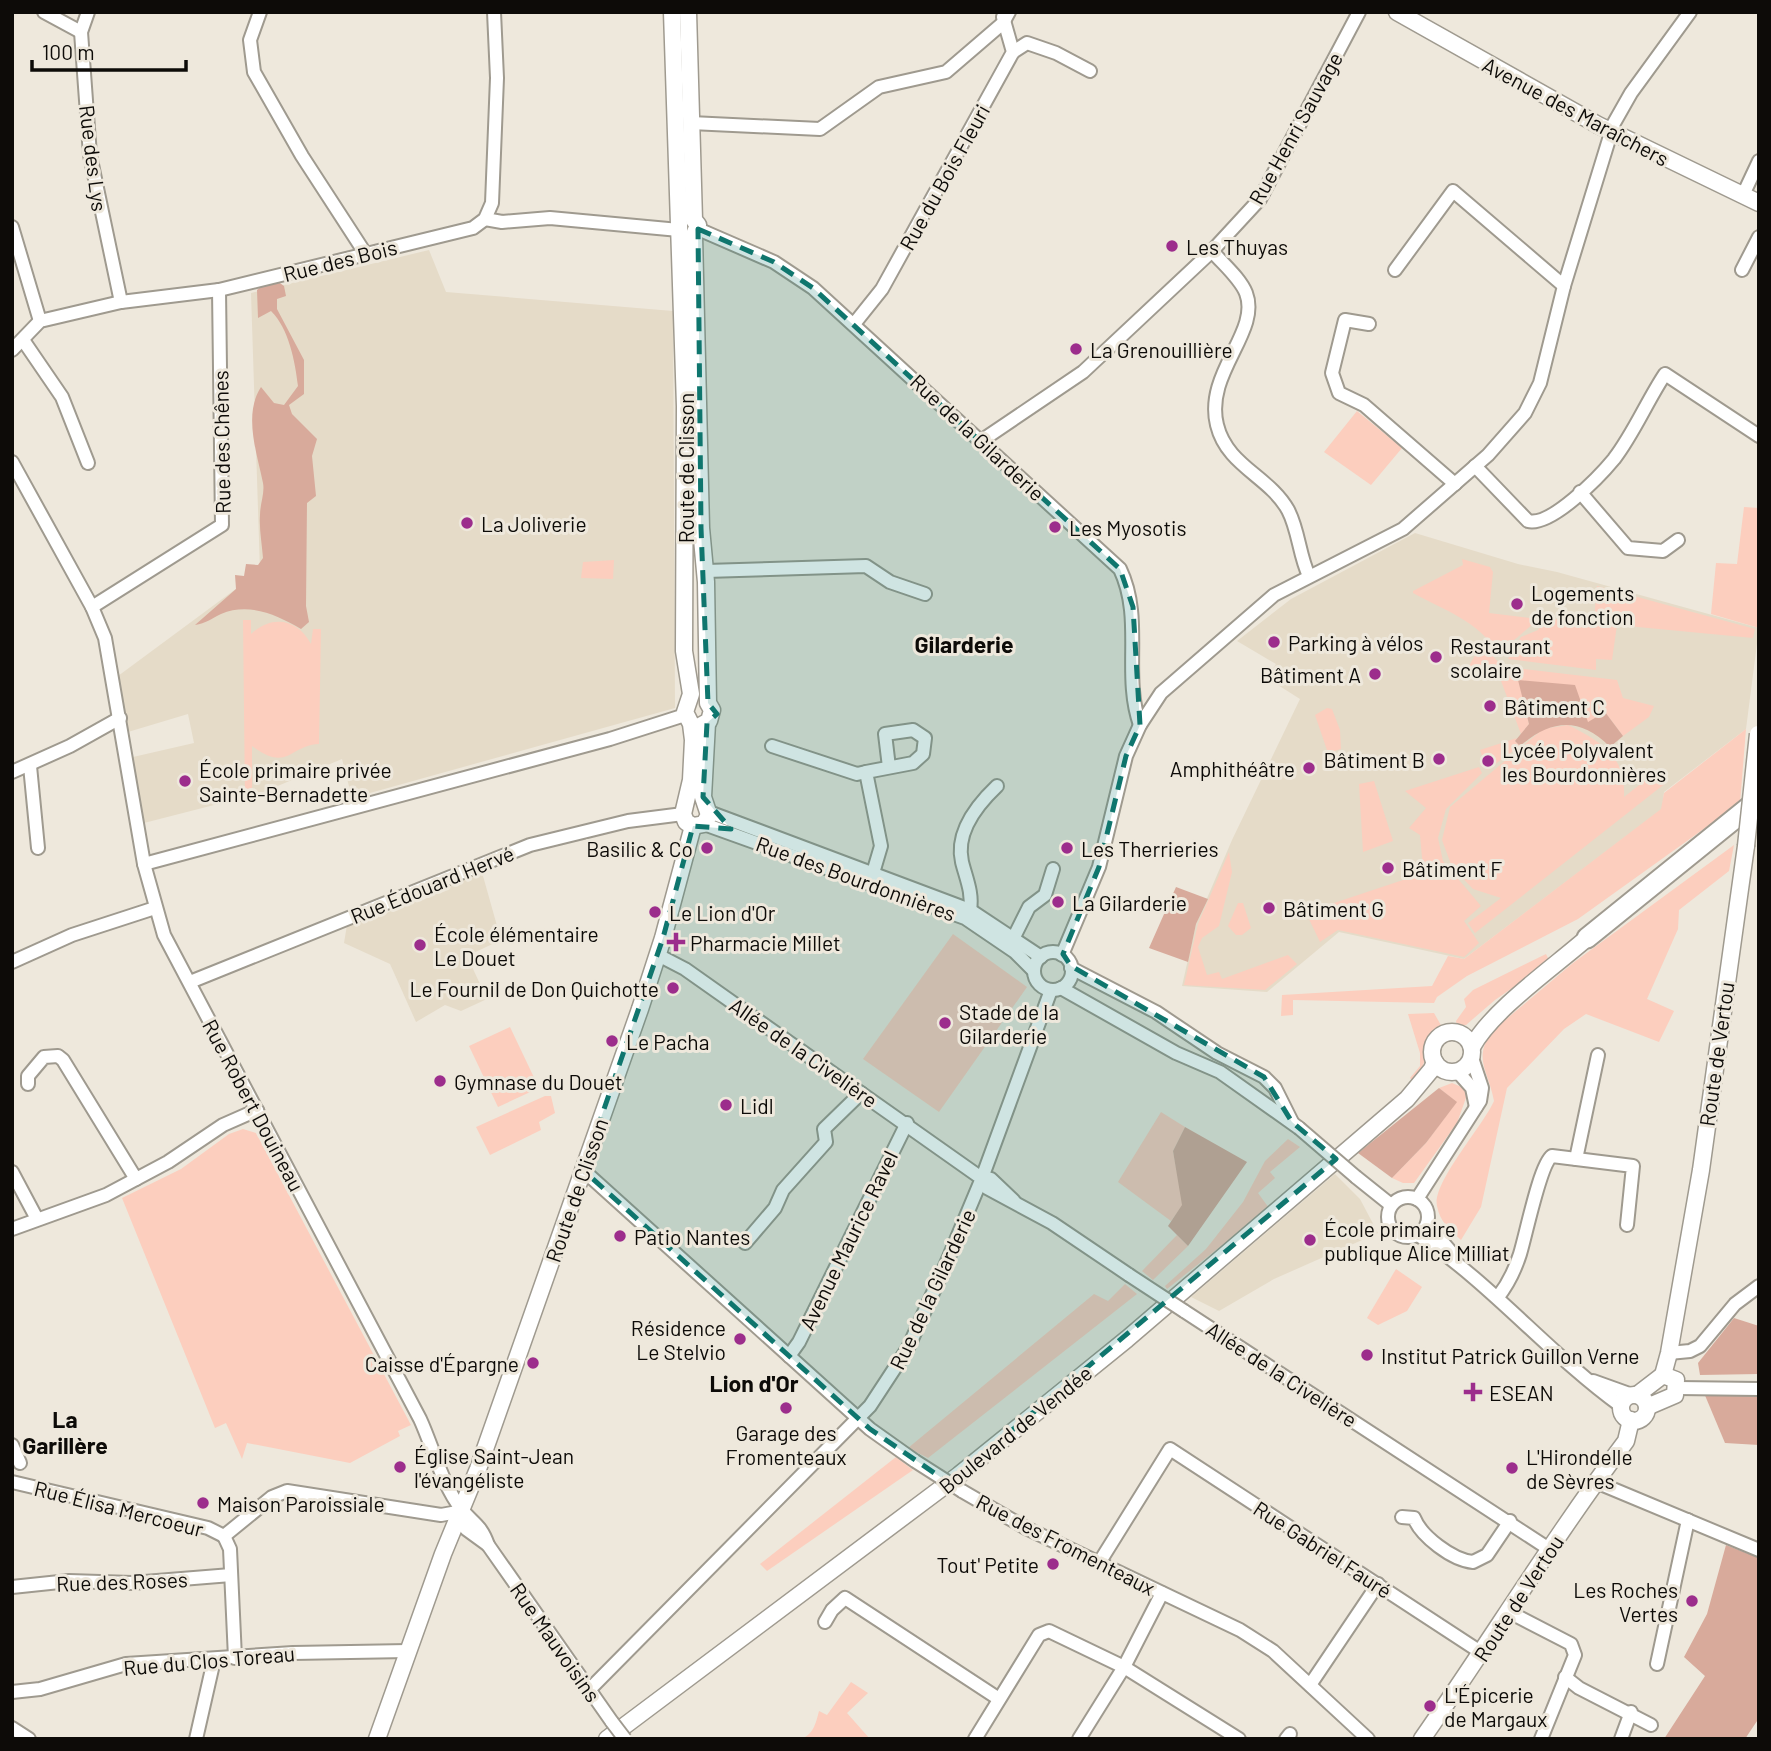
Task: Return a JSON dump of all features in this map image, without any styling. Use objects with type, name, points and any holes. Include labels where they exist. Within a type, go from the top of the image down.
[{"type":"highway","points":[[1587,938],[1759,799]]},
{"type":"highway","points":[[1587,938],[1618,920],[1759,812]]},
{"type":"main road","name":"Route de Clisson","points":[[672,12],[688,228],[701,528],[706,571],[708,703],[712,713],[693,716]]},
{"type":"main road","name":"Route de Clisson","points":[[385,1739],[443,1554],[463,1511],[658,955],[697,814],[693,716],[684,651],[682,585],[686,525],[691,123],[688,12]]},
{"type":"main road","name":"Avenue des Maraîchers","points":[[1397,12],[1611,132],[1759,203]]},
{"type":"main road","name":"Route de Vertou","points":[[1658,1379],[1670,1353],[1700,1170],[1746,846],[1759,733]]},
{"type":"main road","points":[[1506,1008],[1461,1033],[1450,1031],[1437,1038],[1432,1048],[1435,1062],[1453,1071],[1472,1053],[1484,1029],[1587,938]]},
{"type":"main road","points":[[1461,1033],[1472,1053]]},
{"type":"main road","name":"Boulevard de Vendée","points":[[1407,1099],[1435,1062]]},
{"type":"main road","name":"Boulevard de Vendée","points":[[607,1739],[959,1475],[1127,1339],[1407,1099],[1453,1071]]},
{"type":"main road","points":[[1674,1377],[1678,1388],[1672,1397],[1634,1401],[1658,1379],[1674,1377]]},
{"type":"main road","points":[[1658,1379],[1655,1393],[1663,1399]]},
{"type":"main road","name":"Route de Vertou","points":[[1422,1739],[1549,1549],[1626,1441],[1631,1420],[1642,1418],[1634,1401]]},
{"type":"main road","name":"Route de Clisson","points":[[377,1739],[412,1652]]},
{"type":"street","points":[[44,12],[81,32]]},
{"type":"street","name":"Rue des Lys","points":[[88,12],[81,32],[90,155],[121,302]]},
{"type":"street","points":[[260,12],[250,40],[254,72],[302,156],[365,253]]},
{"type":"street","points":[[485,219],[492,203],[496,92],[494,12]]},
{"type":"street","name":"Rue Henri Sauvage","points":[[981,441],[1083,372],[1212,251],[1260,199],[1359,12]]},
{"type":"street","points":[[1062,955],[1093,886],[1126,756],[1140,724],[1161,693],[1266,600],[1395,534],[1475,466],[1509,433],[1533,401],[1564,286],[1611,132],[1631,93],[1687,13]]},
{"type":"street","points":[[691,123],[820,129],[879,87],[946,72],[1005,16]]},
{"type":"street","points":[[1005,16],[1013,52],[1027,43],[1056,52],[1090,71]]},
{"type":"street","name":"Rue du Bois Fleuri","points":[[854,324],[883,289],[1013,52]]},
{"type":"street","points":[[1743,195],[1759,161]]},
{"type":"street","points":[[1395,270],[1453,191],[1564,286]]},
{"type":"street","name":"Rue des Bois","points":[[40,321],[121,302],[219,290],[473,228],[485,219],[502,222],[550,218],[688,228]]},
{"type":"street","points":[[12,227],[34,310],[40,321],[12,350]]},
{"type":"street","name":"Rue de la Gilarderie","points":[[688,228],[774,262],[813,288],[1120,569],[1133,607],[1135,703],[1140,724]]},
{"type":"street","points":[[1742,271],[1759,237]]},
{"type":"street","points":[[1212,251],[1240,283],[1248,303],[1246,324],[1217,387],[1217,426],[1233,456],[1276,494],[1288,510],[1309,576]]},
{"type":"street","name":"Rue des Chênes","points":[[92,607],[222,525],[219,290]]},
{"type":"street","points":[[1369,324],[1345,320],[1332,373],[1339,393],[1364,405],[1455,484]]},
{"type":"street","points":[[23,340],[62,397],[88,463]]},
{"type":"street","points":[[1475,466],[1524,518],[1534,523],[1560,510],[1614,459],[1665,374],[1759,436]]},
{"type":"street","name":"Rue Robert Douineau","points":[[12,462],[92,607],[113,666],[144,864],[164,934],[420,1419],[439,1462],[458,1485],[463,1511]]},
{"type":"street","points":[[1580,492],[1628,548],[1663,551],[1678,540]]},
{"type":"street","points":[[706,571],[866,566],[890,582],[925,594]]},
{"type":"street","points":[[144,864],[693,716]]},
{"type":"street","points":[[12,772],[30,766],[103,727],[120,724]]},
{"type":"street","points":[[772,746],[857,774],[889,767]]},
{"type":"street","points":[[30,766],[38,848]]},
{"type":"street","points":[[866,772],[881,846],[873,873]]},
{"type":"street","points":[[970,910],[971,891],[960,848],[976,806],[997,786]]},
{"type":"street","name":"Rue des Bourdonnières","points":[[697,814],[873,873],[970,910],[1041,957]]},
{"type":"street","name":"Rue des Bourdonnières","points":[[697,814],[965,918],[1015,952],[1034,971]]},
{"type":"street","name":"Rue Édouard Hervé","points":[[190,982],[530,845],[628,821],[697,814]]},
{"type":"street","points":[[1014,937],[1029,907],[1045,895],[1053,869]]},
{"type":"street","points":[[12,961],[72,935],[155,908]]},
{"type":"street","points":[[1296,1125],[1275,1088],[1264,1077],[1217,1053],[1156,1012],[1071,968],[1062,955],[1050,953],[1041,957],[1034,971],[1040,984],[1056,989],[1176,1053],[1220,1072],[1296,1125],[1391,1205]]},
{"type":"street","name":"Allée de la Civelière","points":[[658,955],[685,969],[982,1178],[991,1179],[1014,1201],[1510,1521],[1549,1549]]},
{"type":"street","points":[[1056,989],[1069,980],[1071,968]]},
{"type":"street","name":"Rue de la Gilarderie","points":[[592,1694],[878,1397],[908,1348],[982,1178],[1056,989]]},
{"type":"street","points":[[1417,1199],[1476,1108],[1482,1087],[1472,1053]]},
{"type":"street","points":[[1577,1158],[1598,1055]]},
{"type":"street","points":[[28,1084],[27,1076],[44,1058],[58,1056],[63,1060],[136,1179]]},
{"type":"street","points":[[1453,1071],[1472,1088],[1476,1108]]},
{"type":"street","points":[[745,1243],[775,1208],[783,1190],[825,1142],[824,1129],[861,1093]]},
{"type":"street","points":[[12,1229],[89,1203],[168,1162],[223,1125],[257,1110]]},
{"type":"street","name":"Avenue Maurice Ravel","points":[[789,1356],[799,1342],[906,1123]]},
{"type":"street","points":[[1498,1297],[1510,1281],[1520,1256],[1546,1160],[1552,1156],[1633,1166],[1627,1225]]},
{"type":"street","name":"Rue des Fromenteaux","points":[[583,1170],[857,1417],[915,1461],[1026,1528],[1240,1630],[1273,1651],[1368,1739]]},
{"type":"street","points":[[12,1172],[37,1219]]},
{"type":"street","points":[[1457,1261],[1427,1224],[1426,1209],[1417,1199],[1405,1196],[1391,1205],[1387,1219],[1393,1231],[1403,1237],[1418,1235],[1457,1261],[1572,1369],[1634,1401]]},
{"type":"street","points":[[1418,1235],[1427,1224]]},
{"type":"street","points":[[1670,1353],[1690,1351],[1700,1346],[1735,1304],[1759,1286]]},
{"type":"street","points":[[1678,1388],[1759,1388]]},
{"type":"street","points":[[12,1445],[20,1463]]},
{"type":"street","name":"Rue Gabriel Fauré","points":[[1099,1563],[1170,1449],[1482,1653]]},
{"type":"street","name":"Rue Élisa Mercoeur","points":[[12,1482],[208,1528],[225,1536]]},
{"type":"street","points":[[1595,1482],[1759,1550]]},
{"type":"street","points":[[236,1658],[229,1549],[225,1536],[272,1497],[287,1491],[441,1515],[463,1511]]},
{"type":"street","name":"Rue Mauvoisins","points":[[463,1511],[479,1525],[488,1545],[625,1739]]},
{"type":"street","points":[[1402,1517],[1414,1518],[1419,1531],[1459,1558],[1473,1562],[1487,1555],[1510,1521]]},
{"type":"street","points":[[1657,1664],[1688,1520]]},
{"type":"street","name":"Rue des Roses","points":[[12,1587],[69,1581],[132,1583],[231,1575]]},
{"type":"street","points":[[1310,1685],[1378,1584]]},
{"type":"street","points":[[1079,1739],[1124,1667],[1162,1593]]},
{"type":"street","points":[[825,1622],[832,1610],[845,1598],[999,1699]]},
{"type":"street","points":[[1509,1612],[1571,1644],[1575,1655],[1541,1739]]},
{"type":"street","points":[[975,1739],[1039,1635],[1049,1631],[1124,1667],[1239,1739]]},
{"type":"street","name":"Rue du Clos Toreau","points":[[12,1692],[40,1689],[126,1664],[293,1653],[412,1652]]},
{"type":"street","points":[[196,1739],[214,1660]]},
{"type":"street","points":[[1565,1676],[1579,1688],[1631,1712],[1651,1725]]},
{"type":"street","points":[[1621,1739],[1631,1712]]},
{"type":"street","points":[[12,1728],[29,1739]]},
{"type":"highlighted area","points":[[698,229],[774,262],[813,288],[1120,569],[1133,607],[1140,725],[1126,756],[1099,867],[1063,954],[1071,966],[1264,1077],[1292,1122],[1336,1159],[949,1483],[870,1429],[583,1170],[663,938],[693,826],[731,829],[703,797],[707,723],[717,714],[708,703],[701,528]]},
{"type":"shaded area","name":"La Joliverie","points":[[429,250],[446,292],[673,311],[675,708],[352,798],[342,759],[261,793],[144,823],[133,757],[194,743],[188,714],[128,732],[118,676],[260,571],[251,293]]},
{"type":"shaded area","points":[[277,281],[284,286],[286,296],[277,299],[277,309],[304,360],[304,394],[289,405],[292,414],[317,439],[312,456],[316,496],[307,503],[306,606],[309,622],[301,629],[273,615],[242,609],[195,625],[236,589],[235,575],[244,576],[246,564],[258,565],[263,558],[260,511],[263,487],[253,434],[253,410],[261,387],[274,403],[284,405],[298,386],[287,336],[277,318],[271,311],[258,318],[257,290],[265,282]]},
{"type":"shaded area","points":[[1357,411],[1402,448],[1371,485],[1324,452]]},
{"type":"shaded area","points":[[1744,507],[1759,508],[1759,628],[1711,614],[1716,563],[1737,564]]},
{"type":"shaded area","name":"Lycée Polyvalent les Bourdonnières","points":[[1415,533],[1518,564],[1557,572],[1759,628],[1746,729],[1664,792],[1662,809],[1464,959],[1339,932],[1267,992],[1182,986],[1196,924],[1232,840],[1300,699],[1267,678],[1276,664],[1237,641],[1291,599]]},
{"type":"shaded area","points":[[1462,559],[1490,567],[1493,572],[1489,613],[1538,619],[1497,653],[1482,633],[1471,625],[1413,593],[1463,565]]},
{"type":"shaded area","points":[[614,560],[613,579],[581,578],[583,562]]},
{"type":"shaded area","points":[[1597,586],[1755,629],[1753,638],[1617,625],[1612,660],[1596,659],[1596,670],[1508,659],[1521,637],[1538,630],[1546,619],[1594,620]]},
{"type":"shaded area","points":[[243,620],[251,620],[251,634],[267,624],[284,622],[299,629],[311,644],[313,629],[321,629],[319,744],[309,745],[281,757],[264,754],[252,746],[252,796],[245,798]]},
{"type":"shaded area","points":[[1482,644],[1499,663],[1507,667],[1617,680],[1623,698],[1654,706],[1649,717],[1623,736],[1605,712],[1588,723],[1519,680],[1529,724],[1521,734],[1495,665],[1464,674]]},
{"type":"shaded area","points":[[1518,680],[1575,685],[1588,722],[1605,712],[1623,736],[1610,747],[1587,730],[1565,725],[1543,731],[1520,746],[1515,741],[1529,724]]},
{"type":"shaded area","points":[[1327,708],[1332,709],[1340,730],[1341,749],[1328,753],[1315,715]]},
{"type":"shaded area","points":[[1568,725],[1610,752],[1621,771],[1624,797],[1657,771],[1667,782],[1475,933],[1468,923],[1501,898],[1473,889],[1452,867],[1442,840],[1450,807],[1543,729]]},
{"type":"shaded area","points":[[1746,729],[1740,803],[1578,919],[1467,976],[1437,997],[1434,1003],[1293,1000],[1293,1015],[1281,1016],[1282,995],[1432,986],[1448,956],[1464,959],[1661,809],[1664,793]]},
{"type":"shaded area","points":[[1517,738],[1515,741],[1520,746],[1487,770],[1480,750]]},
{"type":"shaded area","points":[[1479,767],[1482,773],[1446,809],[1438,838],[1443,861],[1481,906],[1464,921],[1479,943],[1464,957],[1338,930],[1320,942],[1308,917],[1331,904],[1415,876],[1423,869],[1420,835],[1409,828],[1426,808],[1405,791]]},
{"type":"shaded area","points":[[1374,781],[1393,841],[1363,852],[1359,784]]},
{"type":"shaded area","points":[[1734,845],[1729,871],[1679,910],[1678,929],[1647,999],[1674,1011],[1659,1042],[1586,1014],[1564,1029],[1507,1088],[1481,1207],[1461,1240],[1440,1217],[1438,1196],[1450,1169],[1494,1101],[1483,1058],[1491,1032],[1573,963]]},
{"type":"shaded area","points":[[1229,852],[1232,872],[1219,926],[1202,938],[1198,947],[1207,975],[1219,972],[1222,979],[1288,955],[1297,964],[1265,990],[1184,985],[1198,924]]},
{"type":"shaded area","name":"École élémentaire Le Douet","points":[[477,870],[483,876],[501,940],[467,956],[487,999],[461,1011],[445,1005],[416,1022],[390,964],[344,943],[347,925],[368,916],[375,918],[391,911],[390,906],[420,894],[423,900],[431,896],[435,888]]},
{"type":"shaded area","points":[[1176,887],[1208,899],[1196,924],[1188,962],[1149,948]]},
{"type":"shaded area","points":[[1238,903],[1243,903],[1251,928],[1242,935],[1236,935],[1228,926]]},
{"type":"shaded area","name":"Stade de la Gilarderie","points":[[953,934],[1027,987],[939,1112],[863,1059]]},
{"type":"shaded area","points":[[1546,954],[1550,962],[1495,1000],[1466,1025],[1457,1025],[1456,1021],[1466,1007],[1464,999],[1473,990]]},
{"type":"shaded area","points":[[1434,1013],[1442,1027],[1431,1041],[1414,1082],[1410,1078],[1420,1066],[1420,1053],[1408,1014]]},
{"type":"shaded area","points":[[510,1027],[539,1088],[498,1107],[469,1046]]},
{"type":"shaded area","points":[[1452,1083],[1464,1088],[1467,1095],[1457,1123],[1414,1183],[1403,1183],[1392,1178],[1426,1143],[1456,1102],[1439,1088]]},
{"type":"shaded area","points":[[1439,1088],[1457,1102],[1426,1143],[1392,1178],[1358,1153]]},
{"type":"shaded area","points":[[545,1096],[551,1096],[555,1113],[539,1122],[541,1130],[490,1155],[476,1127]]},
{"type":"shaded area","points":[[1161,1112],[1185,1127],[1173,1151],[1183,1205],[1171,1221],[1118,1182]]},
{"type":"shaded area","points":[[1185,1127],[1247,1162],[1188,1246],[1168,1226],[1182,1205],[1173,1151]]},
{"type":"shaded area","points":[[243,1129],[256,1133],[411,1425],[398,1431],[400,1436],[350,1463],[247,1443],[242,1459],[226,1423],[215,1428],[122,1198],[181,1169],[229,1134]]},
{"type":"shaded area","points":[[1288,1139],[1300,1147],[1270,1172],[1275,1178],[1258,1193],[1269,1208],[1167,1289],[1165,1286],[1206,1249],[1243,1202],[1265,1161]]},
{"type":"shaded area","name":"École primaire publique Alice Milliat","points":[[1335,1174],[1360,1199],[1378,1233],[1274,1279],[1219,1311],[1191,1297]]},
{"type":"shaded area","points":[[1177,1235],[1188,1246],[1153,1280],[1142,1271]]},
{"type":"shaded area","points":[[1396,1269],[1422,1287],[1407,1311],[1378,1325],[1367,1318]]},
{"type":"shaded area","points":[[1125,1284],[1137,1294],[928,1458],[908,1448],[1094,1294],[1108,1301]]},
{"type":"shaded area","points":[[1734,1318],[1759,1326],[1759,1374],[1700,1375],[1698,1363]]},
{"type":"shaded area","points":[[1704,1393],[1759,1395],[1759,1445],[1725,1443]]},
{"type":"shaded area","points":[[896,1457],[913,1470],[767,1571],[760,1564]]},
{"type":"shaded area","points":[[1726,1545],[1759,1558],[1759,1718],[1745,1739],[1664,1739],[1705,1676],[1684,1657],[1707,1614]]},
{"type":"shaded area","points":[[851,1682],[868,1693],[847,1713],[870,1739],[800,1739],[811,1732],[819,1711],[827,1715]]},
{"type":"place","name":"Les Thuyas","points":[[1172,246]]},
{"type":"place","name":"La Grenouillière","points":[[1076,349]]},
{"type":"place","name":"La Joliverie","points":[[467,523]]},
{"type":"place","name":"Les Myosotis","points":[[1055,527]]},
{"type":"place","name":"Logements de fonction","points":[[1517,604]]},
{"type":"place","name":"Parking à vélos","points":[[1274,642]]},
{"type":"place","name":"Restaurant scolaire","points":[[1436,657]]},
{"type":"place","name":"Bâtiment A","points":[[1375,674]]},
{"type":"place","name":"Bâtiment C","points":[[1490,706]]},
{"type":"place","name":"Bâtiment B","points":[[1439,759]]},
{"type":"place","name":"Lycée Polyvalent les Bourdonnières","points":[[1488,761]]},
{"type":"place","name":"Amphithéâtre","points":[[1309,768]]},
{"type":"place","name":"École primaire privée Sainte-Bernadette","points":[[185,781]]},
{"type":"place","name":"Basilic & Co","points":[[707,848]]},
{"type":"place","name":"Les Therrieries","points":[[1067,848]]},
{"type":"place","name":"Bâtiment F","points":[[1388,868]]},
{"type":"place","name":"La Gilarderie","points":[[1058,902]]},
{"type":"place","name":"Bâtiment G","points":[[1269,908]]},
{"type":"place","name":"Le Lion d'Or","points":[[655,912]]},
{"type":"place","name":"Pharmacie Millet","points":[[676,942]]},
{"type":"place","name":"École élémentaire Le Douet","points":[[420,945]]},
{"type":"place","name":"Le Fournil de Don Quichotte","points":[[673,988]]},
{"type":"place","name":"Stade de la Gilarderie","points":[[945,1023]]},
{"type":"place","name":"Le Pacha","points":[[612,1041]]},
{"type":"place","name":"Gymnase du Douet","points":[[440,1081]]},
{"type":"place","name":"Lidl","points":[[726,1105]]},
{"type":"place","name":"Patio Nantes","points":[[620,1236]]},
{"type":"place","name":"École primaire publique Alice Milliat","points":[[1310,1240]]},
{"type":"place","name":"Résidence Le Stelvio","points":[[740,1339]]},
{"type":"place","name":"Institut Patrick Guillon Verne","points":[[1367,1355]]},
{"type":"place","name":"Caisse d'Épargne","points":[[533,1363]]},
{"type":"place","name":"ESEAN","points":[[1473,1392]]},
{"type":"place","name":"Garage des Fromenteaux","points":[[786,1408]]},
{"type":"place","name":"Église Saint-Jean l'évangéliste","points":[[400,1467]]},
{"type":"place","name":"L'Hirondelle de Sèvres","points":[[1512,1468]]},
{"type":"place","name":"Maison Paroissiale","points":[[203,1503]]},
{"type":"place","name":"Tout' Petite","points":[[1053,1564]]},
{"type":"place","name":"Les Roches Vertes","points":[[1692,1601]]},
{"type":"place","name":"L'Épicerie de Margaux","points":[[1430,1706]]},
{"type":"district","name":"Gilarderie","points":[[964,644]]},
{"type":"district","name":"Lion d'Or","points":[[754,1383]]},
{"type":"district","name":"La Garillère","points":[[65,1432]]}]
